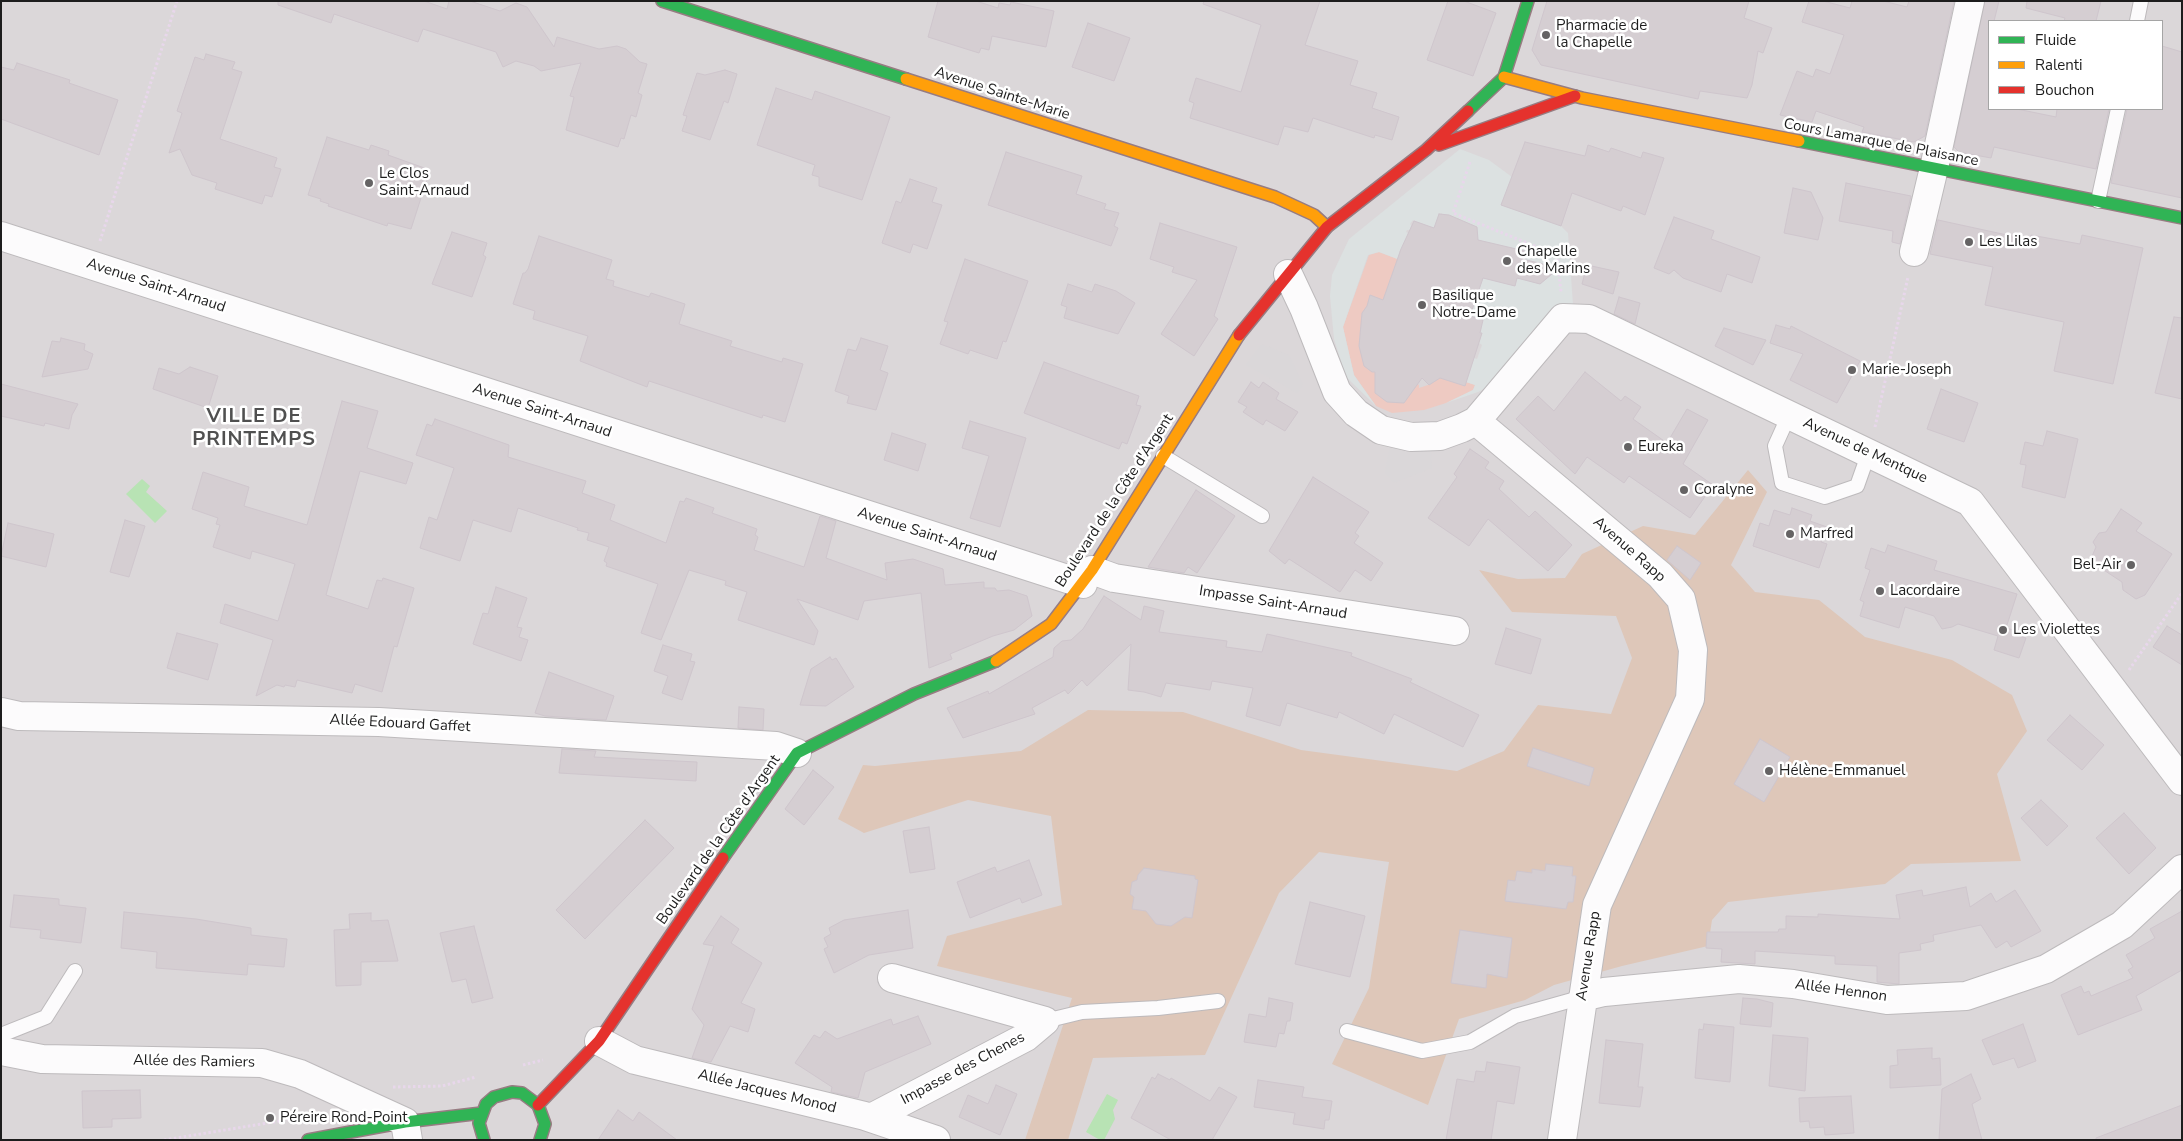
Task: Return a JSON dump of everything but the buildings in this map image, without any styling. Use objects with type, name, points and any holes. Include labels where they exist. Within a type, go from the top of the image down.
[{"type":"street","name":"Avenue Sainte-Marie","points":[[662,1],[1275,197],[1314,215],[1327,226]]},
{"type":"street","points":[[1528,1],[1504,77],[1531,112],[1575,96]]},
{"type":"street","points":[[1914,252],[1970,1]]},
{"type":"street","name":"Boulevard de la Côte d'Argent","points":[[538,1105],[599,1041],[745,825],[797,753],[914,694],[1002,659],[1051,624],[1088,577],[1245,326],[1327,226],[1426,150],[1504,77]]},
{"type":"street","name":"Cours Lamarque de Plaisance","points":[[1504,77],[1575,96],[2182,218]]},
{"type":"street","name":"Boulevard de la Côte d'Argent","points":[[1426,150],[1531,112]]},
{"type":"street","name":"Avenue Saint-Arnaud","points":[[1,236],[1088,577]]},
{"type":"street","points":[[1288,274],[1304,308],[1337,392],[1356,413],[1381,430],[1411,437],[1440,436],[1476,421],[1563,318]]},
{"type":"street","name":"Avenue de Mentque","points":[[1563,318],[1589,319],[1970,502],[2113,693],[2182,781]]},
{"type":"street","name":"Avenue Rapp","points":[[1476,421],[1660,575],[1680,599],[1693,650],[1690,699],[1597,905],[1562,1140]]},
{"type":"street","name":"Impasse Saint-Arnaud","points":[[1088,577],[1114,578],[1455,631]]},
{"type":"street","name":"Allée Edouard Gaffet","points":[[1,712],[28,716],[379,722],[776,746],[797,753]]},
{"type":"street","name":"Allée Hennon","points":[[1583,997],[1604,992],[1739,979],[1793,984],[1887,1000],[1966,996],[2046,969],[2122,925],[2182,869]]},
{"type":"street","name":"Impasse des Chenes","points":[[892,978],[1045,1021]]},
{"type":"street","name":"Impasse des Chenes","points":[[871,1118],[1026,1037],[1045,1021]]},
{"type":"street","name":"Allée Jacques Monod","points":[[599,1041],[635,1060],[871,1118],[936,1140]]},
{"type":"street","name":"Allée des Ramiers","points":[[1,1051],[42,1059],[262,1063],[300,1074],[406,1131]]},
{"type":"street","points":[[484,1140],[479,1123],[486,1104],[494,1097],[512,1092],[522,1093],[538,1105],[545,1124],[540,1140]]},
{"type":"street","points":[[308,1140],[406,1131],[482,1113]]},
{"type":"lane","points":[[2137,20],[2142,1]]},
{"type":"lane","points":[[2098,201],[2118,110]]},
{"type":"lane","points":[[1789,415],[1775,446],[1782,483],[1825,496],[1858,486],[1869,452]]},
{"type":"lane","points":[[1163,456],[1262,516]]},
{"type":"lane","points":[[1,1035],[46,1016],[75,971]]},
{"type":"lane","points":[[1347,1031],[1422,1051],[1470,1042],[1515,1016],[1583,997]]},
{"type":"lane","points":[[1045,1021],[1082,1012],[1158,1008],[1218,1001]]},
{"type":"path","points":[[92,265],[178,1]]},
{"type":"path","points":[[1474,153],[1453,213],[1557,254],[1563,318]]},
{"type":"path","points":[[1869,452],[1914,252]]},
{"type":"path","points":[[2113,693],[2182,593]]},
{"type":"path","points":[[521,1066],[549,1058]]},
{"type":"path","points":[[387,1087],[442,1086],[477,1077]]},
{"type":"shaded area","points":[[1,1],[2182,1],[2182,1140],[1,1140]]},
{"type":"shaded area","points":[[1460,149],[1489,160],[1512,177],[1501,205],[1561,226],[1568,233],[1573,305],[1495,384],[1446,403],[1473,390],[1475,385],[1466,382],[1474,358],[1477,359],[1482,345],[1479,343],[1482,334],[1478,332],[1483,321],[1470,316],[1483,278],[1515,286],[1517,278],[1540,284],[1545,280],[1547,269],[1543,264],[1522,259],[1524,251],[1478,240],[1477,242],[1458,218],[1457,220],[1441,213],[1438,216],[1440,218],[1436,229],[1413,220],[1410,224],[1410,230],[1406,232],[1408,233],[1403,250],[1401,249],[1399,252],[1402,253],[1400,260],[1379,252],[1368,255],[1343,327],[1354,375],[1376,406],[1346,377],[1334,339],[1330,296],[1332,275],[1349,239]]},
{"type":"shaded area","points":[[1379,252],[1400,260],[1398,267],[1395,266],[1386,302],[1375,299],[1373,296],[1360,331],[1369,367],[1367,369],[1416,383],[1419,385],[1419,388],[1431,384],[1429,380],[1435,374],[1464,386],[1466,382],[1475,385],[1473,390],[1446,403],[1424,410],[1392,413],[1376,406],[1354,375],[1343,327],[1369,255]]},
{"type":"shaded area","points":[[1262,344],[1289,355],[1303,385],[1297,393],[1246,365]]},
{"type":"shaded area","points":[[1393,432],[1430,436],[1432,468],[1394,483],[1385,472]]},
{"type":"shaded area","points":[[1748,470],[1767,492],[1731,565],[1755,592],[1819,600],[1865,637],[1952,660],[2012,695],[2027,731],[1997,774],[2021,861],[1911,864],[1885,884],[1728,902],[1712,920],[1708,946],[1622,966],[1554,985],[1525,1000],[1459,1019],[1428,1105],[1332,1064],[1369,988],[1389,862],[1319,852],[1279,893],[1205,1055],[1093,1058],[1068,1140],[1025,1140],[1072,998],[937,966],[947,936],[1062,905],[1051,816],[968,800],[864,833],[838,819],[863,765],[875,766],[1021,751],[1088,710],[1183,712],[1301,750],[1457,771],[1504,751],[1538,705],[1611,714],[1632,658],[1616,616],[1512,612],[1479,570],[1518,579],[1565,578],[1582,554],[1643,526],[1695,535]]},
{"type":"shaded area","points":[[142,479],[150,486],[146,492],[167,511],[155,523],[126,494]]},
{"type":"shaded area","points":[[1107,1094],[1118,1100],[1113,1110],[1115,1119],[1104,1140],[1100,1140],[1086,1132]]},
{"type":"traffic: fast","points":[[662,1],[906,79]]},
{"type":"traffic: fast","points":[[1468,111],[1504,77],[1528,1]]},
{"type":"traffic: fast","points":[[1799,141],[2182,218]]},
{"type":"traffic: fast","points":[[723,858],[797,753],[914,694],[996,661]]},
{"type":"traffic: fast","points":[[484,1140],[479,1123],[486,1104],[494,1097],[512,1092],[522,1093],[538,1105],[545,1124],[540,1140]]},
{"type":"traffic: fast","points":[[308,1140],[405,1122],[482,1113]]},
{"type":"traffic: slow","points":[[1504,77],[1582,98],[1799,141]]},
{"type":"traffic: slow","points":[[906,79],[1275,197],[1314,215],[1327,227]]},
{"type":"traffic: slow","points":[[996,661],[1051,624],[1092,570],[1239,335]]},
{"type":"traffic: jam","points":[[1439,145],[1575,96]]},
{"type":"traffic: jam","points":[[1239,335],[1327,227],[1426,150],[1468,111]]},
{"type":"traffic: jam","points":[[538,1105],[599,1041],[723,858]]},
{"type":"place","name":"Pharmacie de la Chapelle","points":[[1546,35]]},
{"type":"place","name":"Le Clos Saint-Arnaud","points":[[369,183]]},
{"type":"place","name":"Les Lilas","points":[[1969,242]]},
{"type":"place","name":"Chapelle des Marins","points":[[1507,261]]},
{"type":"place","name":"Basilique Notre-Dame","points":[[1422,305]]},
{"type":"place","name":"Marie-Joseph","points":[[1852,370]]},
{"type":"place","name":"Eureka","points":[[1628,447]]},
{"type":"place","name":"Coralyne","points":[[1684,490]]},
{"type":"place","name":"Marfred","points":[[1790,534]]},
{"type":"place","name":"Bel-Air","points":[[2131,565]]},
{"type":"place","name":"Lacordaire","points":[[1880,591]]},
{"type":"place","name":"Les Violettes","points":[[2003,630]]},
{"type":"place","name":"Hélène-Emmanuel","points":[[1769,771]]},
{"type":"place","name":"Péreire Rond-Point","points":[[270,1118]]},
{"type":"district","name":"VILLE DE PRINTEMPS","points":[[254,428]]}]
